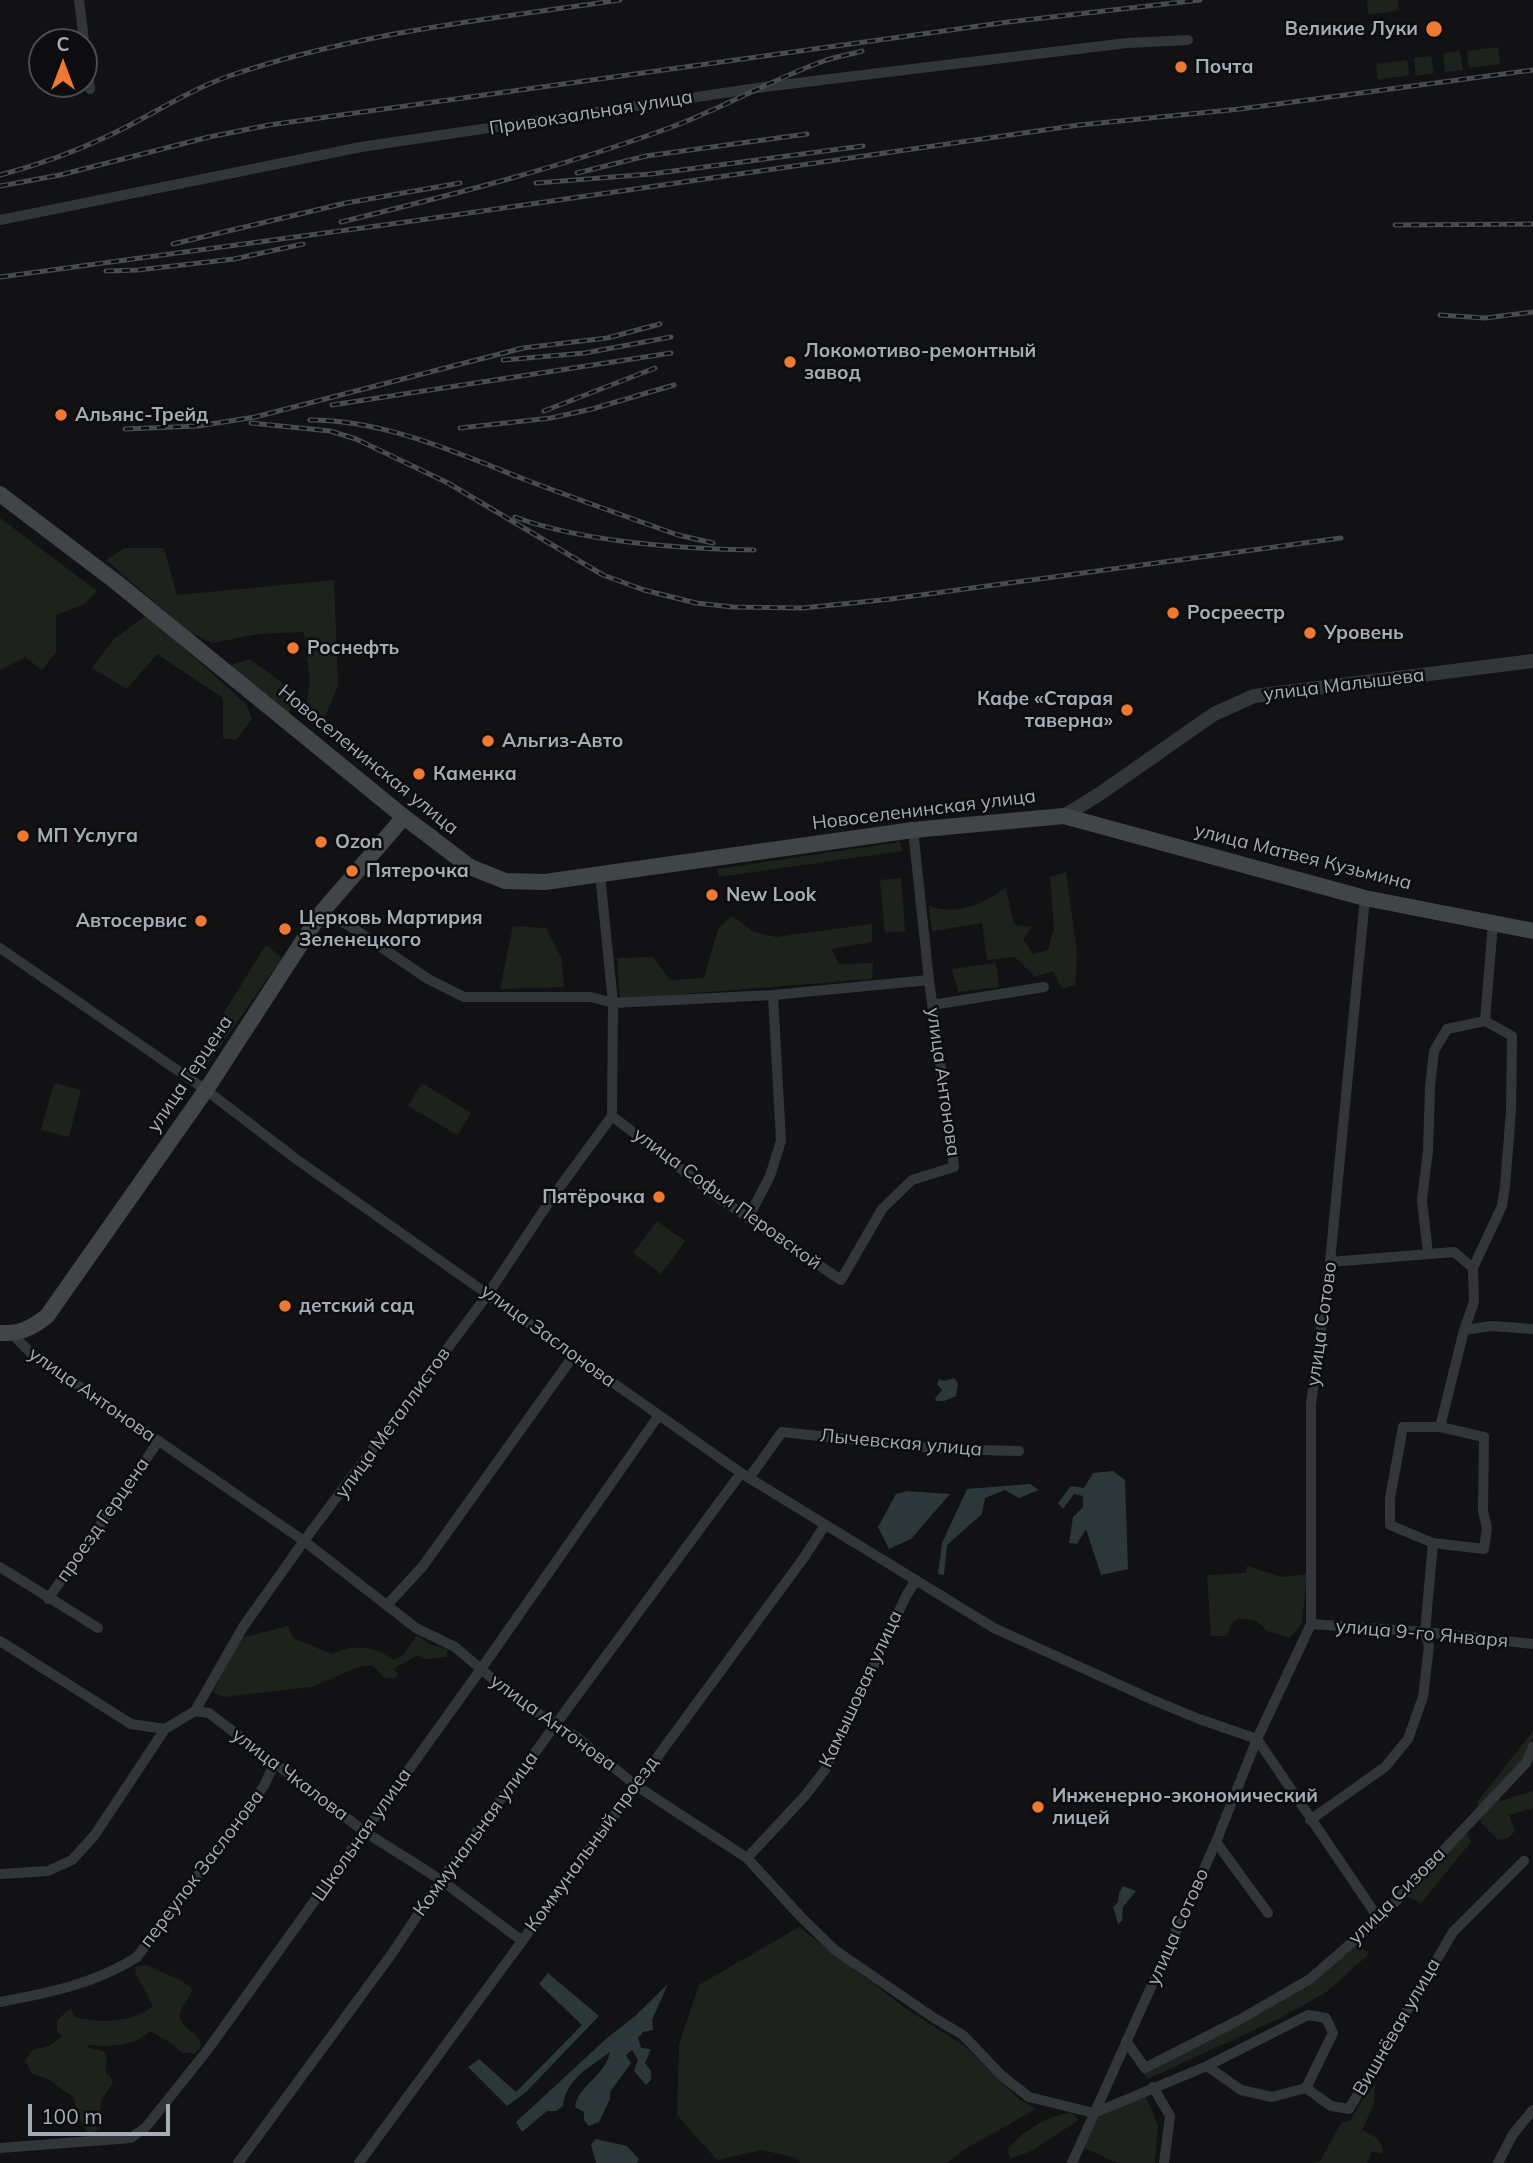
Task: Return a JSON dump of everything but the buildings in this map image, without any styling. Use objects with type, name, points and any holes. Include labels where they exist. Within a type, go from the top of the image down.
[{"type":"main road","name":"Новоселенинская улица","points":[[0,494],[116,583],[404,817],[470,867],[505,881],[545,882],[913,830],[1064,816]]},
{"type":"main road","name":"улица Матвея Кузьмина","points":[[1064,816],[1365,898],[1533,931]]},
{"type":"main road","name":"улица Герцена","points":[[6,1333],[29,1329],[47,1316],[206,1090],[321,913],[404,817]]},
{"type":"street","points":[[79,0],[82,28]]},
{"type":"street","name":"Привокзальная улица","points":[[0,220],[361,147],[764,87],[1127,43],[1188,40]]},
{"type":"street","name":"улица Малышева","points":[[1064,816],[1214,714],[1254,696],[1533,661]]},
{"type":"street","name":"улица Антонова","points":[[841,1280],[882,1209],[912,1180],[954,1167],[932,1005],[913,830]]},
{"type":"street","points":[[600,874],[613,1003],[612,1116]]},
{"type":"street","name":"улица Сотово","points":[[1072,2163],[1216,1842],[1257,1739],[1311,1624],[1311,1404],[1330,1262],[1365,898]]},
{"type":"street","points":[[321,913],[350,926],[428,979],[464,997],[590,997],[613,1003],[773,995],[929,980]]},
{"type":"street","points":[[1485,1021],[1493,923]]},
{"type":"street","name":"улица Заслонова","points":[[0,947],[206,1090],[296,1159],[745,1475],[994,1628],[1199,1719],[1257,1739]]},
{"type":"street","points":[[932,1005],[1044,987]]},
{"type":"street","points":[[748,1218],[771,1176],[781,1141],[773,995]]},
{"type":"street","points":[[1427,1254],[1422,1200],[1434,1051],[1447,1029],[1485,1021],[1512,1036],[1511,1111],[1502,1206],[1474,1268],[1474,1302],[1464,1330],[1440,1427]]},
{"type":"street","name":"улица Софьи Перовской","points":[[612,1116],[748,1218],[841,1280]]},
{"type":"street","name":"улица Металлистов","points":[[0,1874],[48,1871],[72,1860],[94,1836],[165,1729],[195,1711],[243,1627],[488,1294],[551,1199],[612,1116]]},
{"type":"street","points":[[1330,1262],[1454,1252],[1474,1268]]},
{"type":"street","points":[[1464,1330],[1492,1325],[1533,1329]]},
{"type":"street","name":"улица Антонова","points":[[6,1333],[158,1442],[304,1541],[416,1628],[455,1647],[520,1702],[578,1738],[635,1784],[747,1858],[835,1950],[963,2035],[1001,2075],[1029,2097],[1094,2113]]},
{"type":"street","points":[[387,1605],[423,1566],[574,1355]]},
{"type":"street","name":"Школьная улица","points":[[0,2148],[131,2138],[146,2127],[206,2052],[365,1832],[659,1415]]},
{"type":"street","points":[[1403,1427],[1440,1427],[1484,1437],[1483,1511],[1487,1528],[1483,1549],[1433,1543],[1390,1525],[1390,1498],[1403,1427]]},
{"type":"street","name":"Коммунальная улица","points":[[237,2163],[391,1955],[441,1880],[555,1724],[745,1475],[782,1432]]},
{"type":"street","name":"Лычевская улица","points":[[782,1432],[940,1449],[1019,1451]]},
{"type":"street","name":"проезд Герцена","points":[[48,1599],[158,1442]]},
{"type":"street","name":"Коммунальный проезд","points":[[359,2163],[805,1556],[825,1525]]},
{"type":"street","points":[[1310,1820],[1385,1767],[1408,1739],[1423,1697],[1429,1646],[1425,1632],[1433,1543]]},
{"type":"street","points":[[0,1567],[98,1629]]},
{"type":"street","name":"Камышовая улица","points":[[747,1858],[804,1797],[825,1770],[906,1596],[916,1580]]},
{"type":"street","name":"улица 9-го Января","points":[[1311,1624],[1425,1632],[1533,1644]]},
{"type":"street","points":[[0,1641],[131,1724],[165,1729]]},
{"type":"street","name":"улица Чкалова","points":[[195,1711],[209,1713],[365,1832],[441,1880],[521,1940]]},
{"type":"street","points":[[1257,1739],[1379,1919]]},
{"type":"street","name":"улица Сизова","points":[[1126,2041],[1145,2068],[1240,2021],[1311,1979],[1379,1919],[1526,1763],[1533,1747]]},
{"type":"street","name":"переулок Заслонова","points":[[0,2002],[75,1986],[114,1971],[137,1957],[264,1786],[275,1762]]},
{"type":"street","points":[[1216,1842],[1268,1913]]},
{"type":"street","name":"Вишнёвая улица","points":[[1306,2088],[1331,2106],[1349,2109],[1453,1932],[1524,1861]]},
{"type":"street","points":[[1094,2113],[1207,2066],[1308,2015],[1326,2018],[1333,2033],[1306,2088],[1272,2096],[1241,2090],[1207,2066]]},
{"type":"street","points":[[1153,2087],[1170,2116],[1164,2163]]},
{"type":"street","points":[[1498,2163],[1513,2134],[1533,2110]]},
{"type":"shaded area","points":[[1367,0],[1398,0],[1399,10],[1368,15]]},
{"type":"shaded area","points":[[1498,47],[1500,64],[1469,68],[1467,51]]},
{"type":"shaded area","points":[[1460,51],[1463,70],[1445,72],[1443,53]]},
{"type":"shaded area","points":[[1431,56],[1434,73],[1416,76],[1414,58]]},
{"type":"shaded area","points":[[1407,60],[1409,75],[1378,80],[1376,64]]},
{"type":"shaded area","points":[[0,518],[97,591],[83,605],[56,615],[56,652],[42,670],[25,657],[0,670]]},
{"type":"shaded area","points":[[124,548],[164,548],[177,595],[334,580],[338,685],[322,724],[315,726],[305,716],[310,681],[304,632],[258,634],[212,643],[188,631],[106,560]]},
{"type":"shaded area","points":[[147,615],[246,704],[252,719],[236,740],[223,738],[223,698],[157,654],[127,689],[92,668],[114,639]]},
{"type":"shaded area","points":[[250,659],[293,691],[295,699],[287,718],[225,667]]},
{"type":"shaded area","points":[[900,842],[902,851],[719,877],[717,869]]},
{"type":"shaded area","points":[[1066,872],[1077,953],[1075,985],[1062,989],[1053,971],[1035,977],[1015,957],[987,960],[982,923],[932,931],[929,906],[950,910],[969,907],[1006,888],[1014,925],[1032,927],[1023,939],[1033,954],[1048,950],[1054,928],[1050,877]]},
{"type":"shaded area","points":[[901,878],[905,931],[885,933],[880,880]]},
{"type":"shaded area","points":[[732,916],[754,932],[776,937],[872,924],[872,942],[831,949],[839,964],[873,963],[872,979],[620,999],[617,958],[653,957],[670,980],[704,978],[718,929]]},
{"type":"shaded area","points":[[513,926],[546,928],[561,957],[564,987],[500,989]]},
{"type":"shaded area","points":[[266,945],[282,958],[199,1076],[189,1069]]},
{"type":"shaded area","points":[[996,963],[999,987],[958,992],[952,969]]},
{"type":"shaded area","points":[[54,1083],[81,1090],[69,1137],[41,1130]]},
{"type":"shaded area","points":[[422,1083],[471,1113],[458,1135],[408,1106]]},
{"type":"shaded area","points":[[657,1221],[685,1241],[661,1274],[633,1253]]},
{"type":"shaded area","points":[[954,1378],[958,1383],[956,1396],[937,1401],[935,1398],[942,1390],[937,1384],[939,1379],[944,1381]]},
{"type":"shaded area","points":[[1113,1471],[1125,1480],[1128,1569],[1101,1575],[1086,1529],[1077,1544],[1069,1543],[1073,1517],[1083,1507],[1083,1496],[1074,1494],[1063,1509],[1058,1503],[1071,1486],[1084,1488],[1093,1473]]},
{"type":"shaded area","points":[[1030,1484],[1039,1490],[1019,1498],[1005,1490],[985,1498],[982,1514],[947,1545],[944,1575],[938,1574],[942,1543],[967,1489]]},
{"type":"shaded area","points":[[907,1491],[950,1494],[911,1539],[889,1549],[878,1527],[896,1494]]},
{"type":"shaded area","points":[[1247,1566],[1282,1577],[1307,1574],[1302,1623],[1290,1638],[1267,1631],[1257,1621],[1239,1618],[1233,1622],[1227,1636],[1211,1636],[1207,1575],[1246,1573]]},
{"type":"shaded area","points":[[288,1626],[293,1638],[331,1654],[363,1648],[378,1651],[393,1660],[403,1655],[417,1635],[429,1644],[447,1649],[447,1657],[425,1659],[418,1655],[393,1669],[398,1673],[395,1678],[384,1678],[372,1665],[358,1667],[312,1687],[223,1697],[213,1692],[241,1638]]},
{"type":"shaded area","points":[[1533,1731],[1526,1758],[1499,1799],[1500,1801],[1533,1791],[1533,1808],[1509,1815],[1515,1831],[1507,1839],[1498,1840],[1481,1823],[1477,1802]]},
{"type":"shaded area","points":[[1466,1830],[1471,1842],[1421,1903],[1405,1896]]},
{"type":"shaded area","points":[[1123,1886],[1136,1891],[1123,1907],[1122,1921],[1118,1924],[1113,1907],[1118,1902]]},
{"type":"shaded area","points":[[799,1927],[908,2010],[963,2045],[1019,2099],[1036,2109],[965,2149],[946,2163],[800,2163],[797,2158],[762,2150],[717,2160],[677,2115],[679,2044],[699,1985]]},
{"type":"shaded area","points":[[1356,1942],[1369,1954],[1325,1993],[1278,2019],[1148,2079],[1143,2073],[1247,2020]]},
{"type":"shaded area","points":[[147,1965],[192,1989],[180,2014],[183,2023],[197,2037],[201,2047],[195,2053],[182,2053],[173,2044],[150,2031],[129,2043],[112,2046],[86,2045],[105,2052],[106,2074],[113,2083],[101,2101],[100,2130],[87,2133],[77,2115],[74,2098],[48,2079],[32,2074],[25,2061],[32,2050],[49,2046],[63,2036],[57,2032],[57,2020],[71,2008],[74,2017],[105,2021],[136,2016],[153,2006],[135,1972],[136,1967]]},
{"type":"shaded area","points":[[548,1973],[599,2016],[526,2092],[507,2106],[468,2067],[479,2059],[516,2092],[582,2025],[539,1984]]},
{"type":"shaded area","points":[[668,1984],[652,2020],[653,2030],[643,2032],[638,2038],[641,2048],[651,2049],[645,2063],[651,2071],[651,2080],[646,2085],[634,2071],[638,2060],[632,2050],[626,2055],[631,2063],[610,2092],[610,2099],[599,2122],[589,2126],[584,2120],[584,2112],[575,2107],[581,2093],[603,2068],[610,2052],[574,2081],[563,2106],[556,2111],[547,2111],[522,2132],[516,2122]]},
{"type":"shaded area","points":[[1375,2085],[1374,2104],[1362,2130],[1377,2139],[1382,2145],[1383,2154],[1372,2151],[1367,2163],[1314,2163],[1320,2161],[1342,2122],[1350,2121],[1362,2100]]},
{"type":"shaded area","points":[[1145,2095],[1158,2125],[1155,2163],[1117,2163],[1083,2147],[1098,2115]]},
{"type":"shaded area","points":[[1072,2113],[1079,2120],[1031,2151],[1010,2159],[1008,2149],[1028,2130],[1045,2120]]},
{"type":"shaded area","points":[[596,2139],[627,2146],[639,2159],[637,2163],[596,2163],[591,2144]]},
{"type":"railway","points":[[0,175],[83,147],[213,82],[277,61],[423,29],[620,0]]},
{"type":"railway","points":[[0,186],[60,175],[209,137],[269,125],[1008,22],[1200,0]]},
{"type":"railway","points":[[341,222],[506,179],[629,142],[688,120],[826,60],[862,51]]},
{"type":"railway","points":[[0,277],[406,222],[1079,125],[1240,109],[1533,70]]},
{"type":"railway","points":[[577,173],[646,156],[807,134]]},
{"type":"railway","points":[[536,183],[651,174],[863,146]]},
{"type":"railway","points":[[173,244],[346,203],[460,183]]},
{"type":"railway","points":[[1395,225],[1533,224]]},
{"type":"railway","points":[[106,271],[234,259],[303,244]]},
{"type":"railway","points":[[1440,315],[1485,318],[1533,312]]},
{"type":"railway","points":[[125,429],[198,426],[255,417],[523,348],[607,338],[660,324]]},
{"type":"railway","points":[[503,360],[585,353],[671,337]]},
{"type":"railway","points":[[332,405],[671,353]]},
{"type":"railway","points":[[544,411],[655,368]]},
{"type":"railway","points":[[460,428],[551,418],[674,385]]},
{"type":"railway","points":[[310,420],[366,426],[421,440],[678,535],[713,543]]},
{"type":"railway","points":[[251,423],[330,431],[356,439],[448,483],[603,575],[644,590],[696,603],[733,607],[803,608],[891,599],[1341,538]]},
{"type":"railway","points":[[515,517],[570,533],[601,538],[664,546],[754,550]]},
{"type":"place","name":"Великие Луки","points":[[1434,29]]},
{"type":"place","name":"Почта","points":[[1181,67]]},
{"type":"place","name":"Локомотиво-ремонтный завод","points":[[790,362]]},
{"type":"place","name":"Альянс-Трейд","points":[[61,415]]},
{"type":"place","name":"Росреестр","points":[[1173,613]]},
{"type":"place","name":"Уровень","points":[[1310,633]]},
{"type":"place","name":"Роснефть","points":[[293,648]]},
{"type":"place","name":"Кафе «Старая таверна»","points":[[1127,710]]},
{"type":"place","name":"Альгиз-Авто","points":[[488,741]]},
{"type":"place","name":"Каменка","points":[[419,774]]},
{"type":"place","name":"МП Услуга","points":[[23,836]]},
{"type":"place","name":"Ozon","points":[[321,842]]},
{"type":"place","name":"Пятерочка","points":[[352,871]]},
{"type":"place","name":"New Look","points":[[712,895]]},
{"type":"place","name":"Автосервис","points":[[201,921]]},
{"type":"place","name":"Церковь Мартирия Зеленецкого","points":[[285,929]]},
{"type":"place","name":"Пятёрочка","points":[[659,1197]]},
{"type":"place","name":"детский сад","points":[[285,1306]]},
{"type":"place","name":"Инженерно-экономический лицей","points":[[1038,1807]]}]
